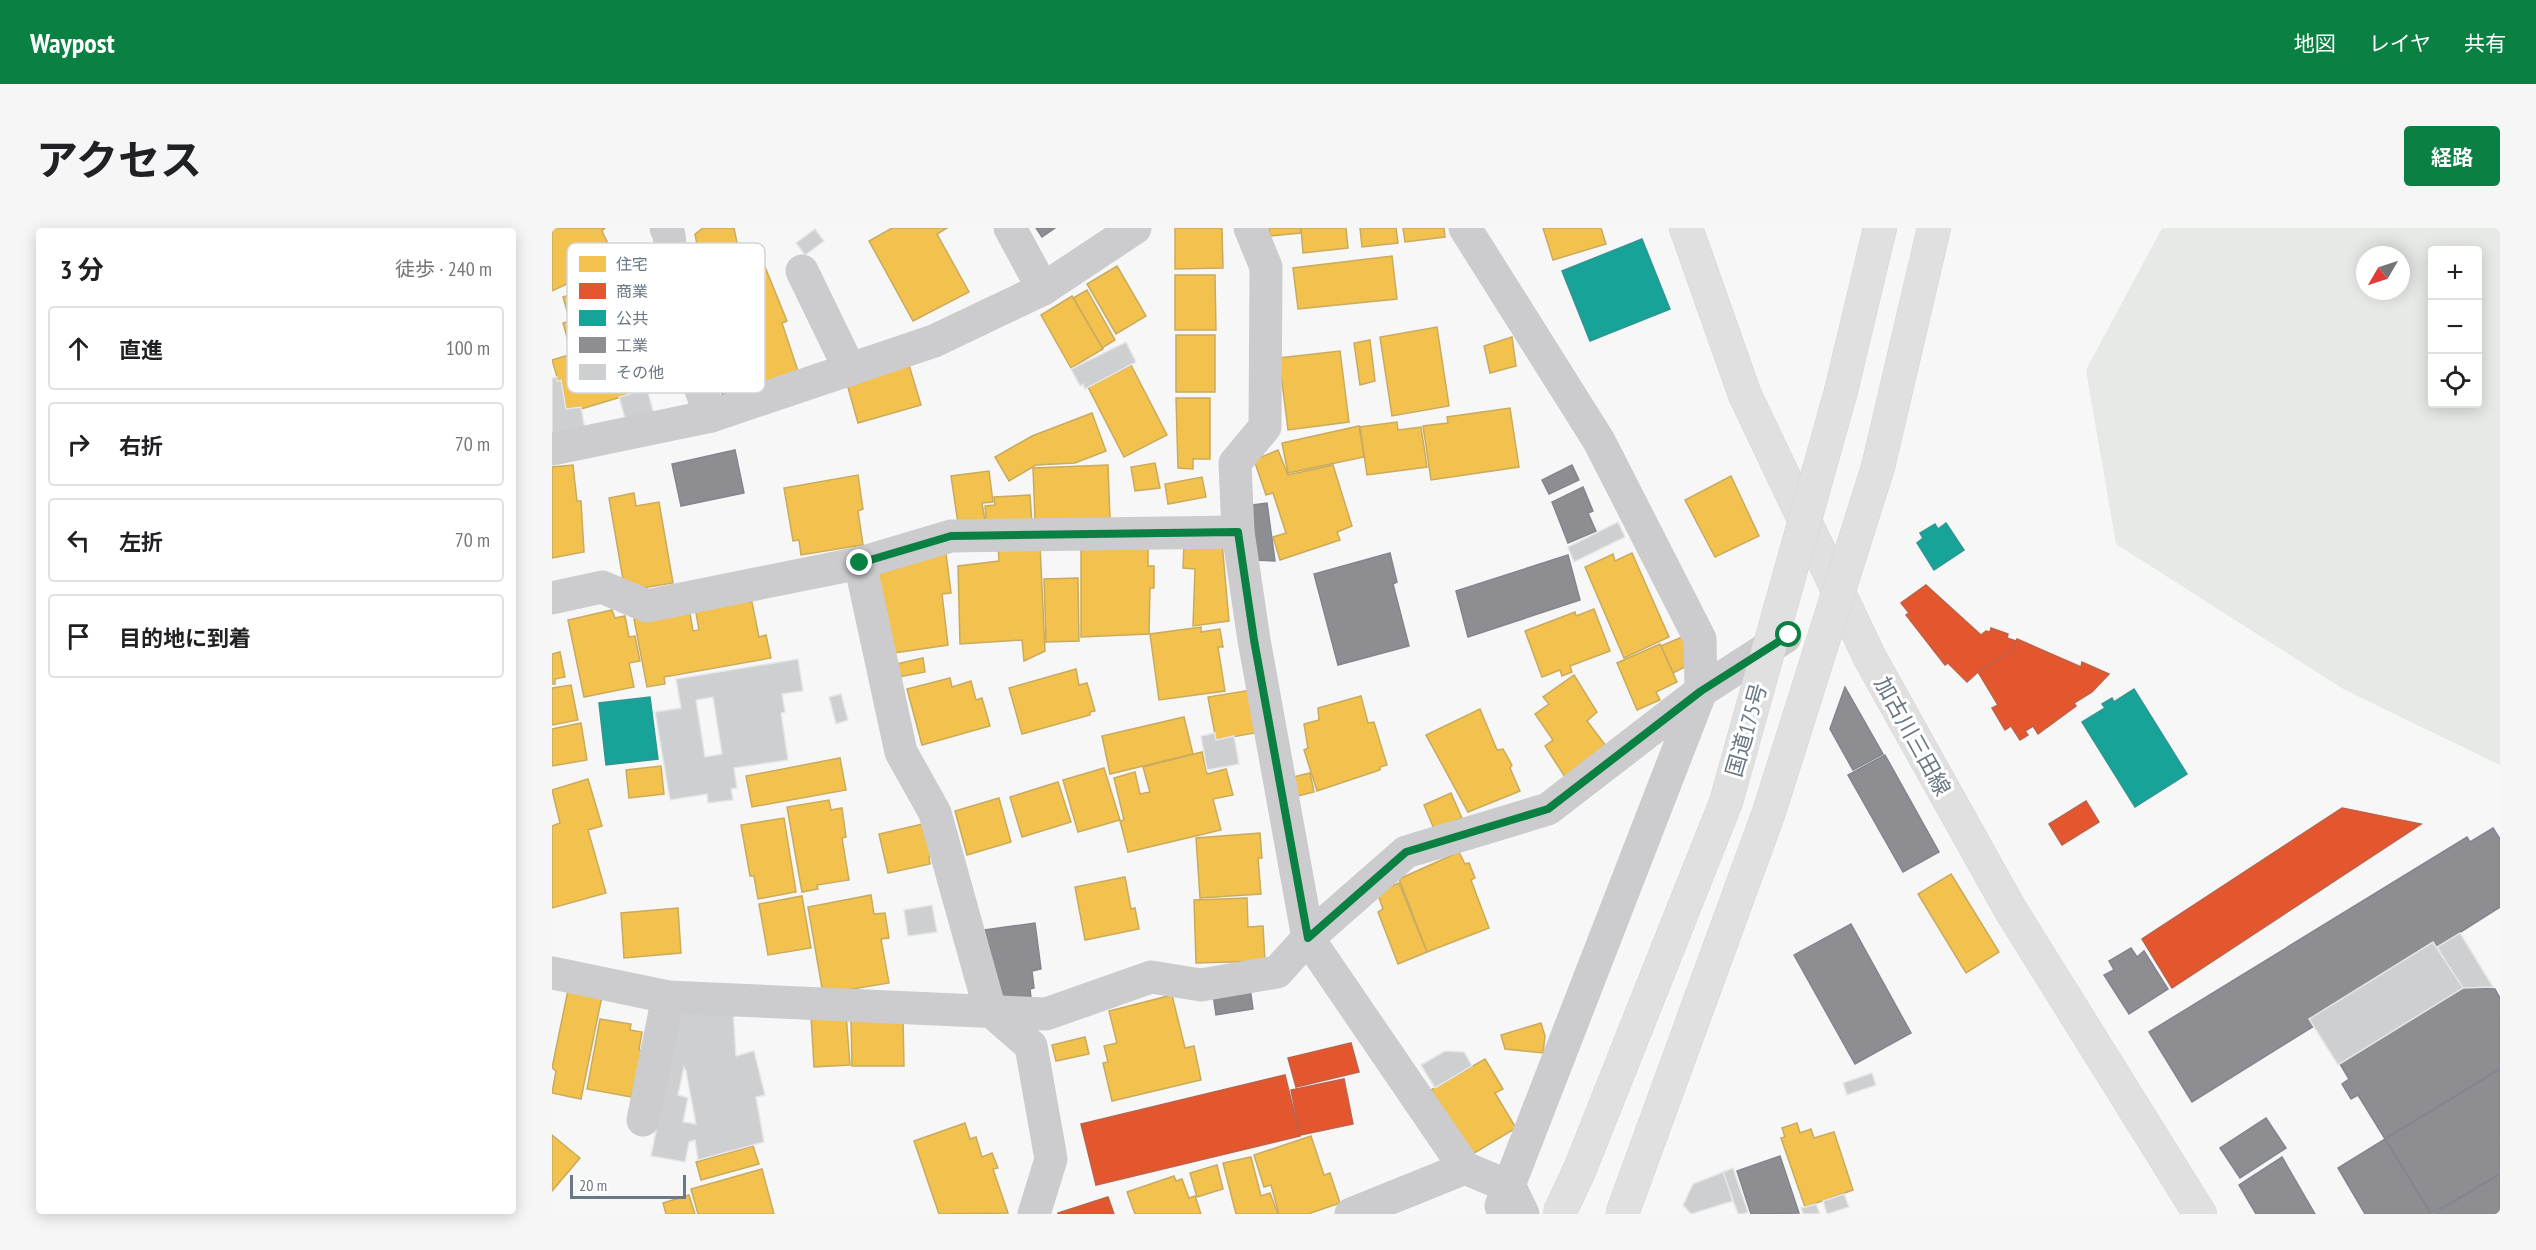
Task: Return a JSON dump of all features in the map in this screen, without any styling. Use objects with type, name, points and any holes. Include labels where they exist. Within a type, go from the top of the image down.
[{"type":"main road","name":"加古川三田線","points":[[1686,228],[1745,395],[1870,658],[2010,909],[2200,1214]]},
{"type":"main road","name":"国道175号","points":[[1559,1214],[1584,1158],[1726,802],[1841,391],[1880,228]]},
{"type":"main road","name":"国道175号","points":[[1622,1214],[1769,812],[1878,467],[1934,228]]},
{"type":"street","points":[[666,228],[670,243]]},
{"type":"street","points":[[1010,228],[1043,289]]},
{"type":"street","points":[[552,449],[711,416],[934,341],[1043,289],[1135,228]]},
{"type":"street","points":[[1250,228],[1266,267],[1265,427],[1234,463],[1238,532],[1254,640],[1308,938],[1465,1168],[1510,1205],[1701,691],[1700,639],[1599,441],[1465,228]]},
{"type":"street","points":[[802,272],[850,370]]},
{"type":"street","points":[[702,393],[711,416]]},
{"type":"street","points":[[552,598],[602,587],[647,606],[860,563],[951,536],[1238,532]]},
{"type":"street","points":[[860,563],[902,752],[935,813],[990,1010],[1030,1046],[1052,1159],[1034,1214]]},
{"type":"street","points":[[552,973],[668,997],[1046,1014],[1151,977],[1201,985],[1277,972],[1308,938],[1406,852],[1548,809],[1701,691],[1789,635]]},
{"type":"street","points":[[643,1120],[668,997]]},
{"type":"street","points":[[1351,1214],[1465,1168]]},
{"type":"shaded area","points":[[2162,228],[2500,228],[2500,765],[2345,690],[2116,544],[2086,370]]},
{"type":"building: 住宅","points":[[552,228],[605,228],[602,231],[608,243],[567,243],[567,284],[552,291]]},
{"type":"building: 住宅","points":[[703,228],[734,228],[737,243],[697,243],[695,234]]},
{"type":"building: 住宅","points":[[892,228],[947,228],[937,234],[969,292],[913,321],[869,241]]},
{"type":"building: 住宅","points":[[1175,228],[1222,228],[1223,268],[1175,269]]},
{"type":"building: 住宅","points":[[1269,228],[1301,228],[1301,233],[1270,236]]},
{"type":"building: 住宅","points":[[1301,228],[1346,228],[1348,248],[1303,253]]},
{"type":"building: 住宅","points":[[1360,228],[1396,228],[1398,243],[1362,247]]},
{"type":"building: 住宅","points":[[1403,228],[1444,228],[1445,237],[1405,242]]},
{"type":"building: 住宅","points":[[1543,228],[1601,228],[1606,244],[1553,260]]},
{"type":"building: 住宅","points":[[1392,256],[1397,299],[1298,309],[1293,268]]},
{"type":"building: 住宅","points":[[1117,266],[1146,316],[1116,334],[1087,284]]},
{"type":"building: 住宅","points":[[765,267],[787,321],[782,323],[798,371],[765,383]]},
{"type":"building: 住宅","points":[[1175,275],[1215,275],[1216,330],[1175,330]]},
{"type":"building: 住宅","points":[[1087,290],[1115,340],[1102,348],[1073,298]]},
{"type":"building: 住宅","points":[[567,296],[567,311],[563,297]]},
{"type":"building: 住宅","points":[[1072,296],[1103,349],[1071,368],[1041,315]]},
{"type":"building: 住宅","points":[[567,322],[567,337],[563,323]]},
{"type":"building: 住宅","points":[[1437,327],[1449,406],[1392,416],[1380,337]]},
{"type":"building: 住宅","points":[[1176,335],[1215,335],[1215,392],[1176,392]]},
{"type":"building: 住宅","points":[[1512,337],[1516,366],[1490,373],[1484,346]]},
{"type":"building: 住宅","points":[[1370,340],[1375,381],[1360,385],[1354,343]]},
{"type":"building: 住宅","points":[[1340,351],[1349,422],[1288,430],[1279,358]]},
{"type":"building: 住宅","points":[[567,356],[567,393],[635,393],[581,409],[581,407],[566,409],[561,380],[558,380],[552,360]]},
{"type":"building: 住宅","points":[[909,365],[921,405],[858,423],[847,384]]},
{"type":"building: 住宅","points":[[1131,365],[1167,435],[1124,457],[1088,387]]},
{"type":"building: 住宅","points":[[1176,398],[1210,398],[1210,459],[1193,459],[1193,469],[1178,468]]},
{"type":"building: 住宅","points":[[1510,408],[1519,467],[1431,480],[1423,426],[1448,423],[1447,417]]},
{"type":"building: 住宅","points":[[1092,413],[1106,451],[1075,463],[1036,465],[1009,481],[995,457],[1032,436]]},
{"type":"building: 住宅","points":[[1397,422],[1398,430],[1421,427],[1427,467],[1367,475],[1360,427]]},
{"type":"building: 住宅","points":[[1359,426],[1364,457],[1288,473],[1282,443]]},
{"type":"building: 住宅","points":[[1278,450],[1288,475],[1333,465],[1352,526],[1337,532],[1340,540],[1280,560],[1273,537],[1286,533],[1273,493],[1266,495],[1254,460]]},
{"type":"building: 住宅","points":[[1155,463],[1160,488],[1135,491],[1131,467]]},
{"type":"building: 住宅","points":[[573,465],[577,501],[581,501],[584,552],[552,558],[552,467]]},
{"type":"building: 住宅","points":[[1108,465],[1110,518],[1035,520],[1033,468]]},
{"type":"building: 住宅","points":[[989,471],[993,502],[982,503],[986,526],[959,530],[951,476]]},
{"type":"building: 住宅","points":[[858,475],[863,509],[858,511],[863,545],[801,555],[799,540],[793,541],[784,488]]},
{"type":"building: 住宅","points":[[1731,476],[1759,536],[1715,557],[1685,500]]},
{"type":"building: 住宅","points":[[1202,477],[1206,497],[1168,504],[1165,484]]},
{"type":"building: 住宅","points":[[634,493],[636,506],[659,502],[673,583],[625,591],[609,498]]},
{"type":"building: 住宅","points":[[1030,495],[1032,525],[987,528],[985,506],[995,505],[994,497]]},
{"type":"building: 住宅","points":[[1222,542],[1229,621],[1193,626],[1195,569],[1183,568],[1184,543]]},
{"type":"building: 住宅","points":[[1148,543],[1148,566],[1154,566],[1154,588],[1150,588],[1149,634],[1081,637],[1081,548]]},
{"type":"building: 住宅","points":[[1040,545],[1045,651],[1024,661],[1022,640],[960,644],[958,566],[999,561],[998,546]]},
{"type":"building: 住宅","points":[[946,553],[951,593],[942,594],[948,645],[888,654],[875,575]]},
{"type":"building: 住宅","points":[[1632,553],[1669,637],[1624,658],[1585,567],[1613,554],[1615,561]]},
{"type":"building: 住宅","points":[[1078,578],[1079,641],[1046,642],[1044,579]]},
{"type":"building: 住宅","points":[[747,597],[748,602],[752,602],[759,637],[766,635],[771,658],[664,677],[665,684],[647,687],[634,619],[689,608],[693,631],[699,630],[695,607]]},
{"type":"building: 住宅","points":[[1594,609],[1610,651],[1570,666],[1572,672],[1562,676],[1560,670],[1542,677],[1525,631],[1575,612],[1576,616]]},
{"type":"building: 住宅","points":[[612,610],[615,618],[625,616],[629,637],[635,636],[640,661],[629,663],[634,687],[584,697],[568,620]]},
{"type":"building: 住宅","points":[[1201,627],[1201,632],[1220,629],[1223,647],[1218,647],[1225,691],[1159,700],[1150,634]]},
{"type":"building: 住宅","points":[[1682,637],[1693,663],[1673,673],[1661,646]]},
{"type":"building: 住宅","points":[[1660,644],[1677,682],[1656,692],[1660,700],[1637,710],[1617,663]]},
{"type":"building: 住宅","points":[[560,652],[565,677],[555,679],[555,684],[552,684],[552,654]]},
{"type":"building: 住宅","points":[[923,658],[925,672],[898,677],[896,664]]},
{"type":"building: 住宅","points":[[1076,669],[1079,685],[1087,683],[1095,711],[1090,712],[1090,715],[1022,734],[1009,688]]},
{"type":"building: 住宅","points":[[1574,675],[1597,712],[1587,721],[1610,751],[1567,780],[1545,746],[1553,740],[1535,714],[1549,704],[1543,697]]},
{"type":"building: 住宅","points":[[950,678],[952,687],[971,681],[976,700],[982,698],[990,726],[922,745],[907,689]]},
{"type":"building: 住宅","points":[[571,685],[578,720],[552,725],[552,688]]},
{"type":"building: 住宅","points":[[1251,690],[1260,732],[1216,740],[1208,697]]},
{"type":"building: 住宅","points":[[1361,696],[1368,723],[1374,722],[1387,765],[1380,767],[1380,770],[1317,791],[1304,750],[1308,748],[1304,724],[1319,720],[1318,708]]},
{"type":"building: 住宅","points":[[1480,709],[1497,750],[1503,749],[1512,765],[1510,768],[1520,791],[1468,812],[1426,735]]},
{"type":"building: 住宅","points":[[1184,717],[1193,754],[1110,774],[1102,736]]},
{"type":"building: 住宅","points":[[581,723],[587,760],[552,766],[552,729]]},
{"type":"building: 住宅","points":[[1202,752],[1207,774],[1226,769],[1233,795],[1213,799],[1221,830],[1128,852],[1120,821],[1124,820],[1114,778],[1135,772],[1140,794],[1150,792],[1143,767]]},
{"type":"building: 住宅","points":[[840,758],[846,790],[752,807],[746,776]]},
{"type":"building: 住宅","points":[[661,766],[664,794],[629,798],[626,770]]},
{"type":"building: 住宅","points":[[1104,768],[1120,820],[1078,832],[1063,780]]},
{"type":"building: 住宅","points":[[1310,773],[1314,792],[1289,798],[1285,779]]},
{"type":"building: 住宅","points":[[588,779],[602,826],[588,830],[606,893],[552,908],[552,826],[560,823],[552,790]]},
{"type":"building: 住宅","points":[[1058,782],[1071,822],[1022,837],[1010,797]]},
{"type":"building: 住宅","points":[[1451,793],[1462,818],[1434,829],[1424,805]]},
{"type":"building: 住宅","points":[[999,798],[1011,842],[967,855],[955,811]]},
{"type":"building: 住宅","points":[[829,800],[831,810],[842,808],[846,837],[842,838],[849,880],[817,885],[818,889],[802,892],[787,807]]},
{"type":"building: 住宅","points":[[784,818],[796,892],[758,899],[754,876],[750,876],[741,825]]},
{"type":"building: 住宅","points":[[923,824],[933,856],[929,857],[930,864],[888,873],[879,834]]},
{"type":"building: 住宅","points":[[1260,833],[1262,858],[1258,858],[1261,894],[1200,898],[1196,838]]},
{"type":"building: 住宅","points":[[1459,852],[1465,864],[1469,863],[1475,878],[1471,880],[1489,928],[1427,952],[1399,879]]},
{"type":"building: 住宅","points":[[1951,874],[1999,952],[1966,973],[1918,894]]},
{"type":"building: 住宅","points":[[1125,877],[1131,909],[1135,908],[1139,929],[1085,940],[1075,887]]},
{"type":"building: 住宅","points":[[1399,883],[1427,952],[1398,964],[1378,912],[1383,909],[1377,892]]},
{"type":"building: 住宅","points":[[871,895],[874,914],[885,913],[889,938],[881,939],[889,983],[823,994],[808,907]]},
{"type":"building: 住宅","points":[[802,896],[811,948],[768,955],[759,904]]},
{"type":"building: 住宅","points":[[1247,898],[1248,927],[1263,926],[1265,961],[1196,963],[1194,900]]},
{"type":"building: 住宅","points":[[678,908],[681,953],[624,958],[621,913]]},
{"type":"building: 住宅","points":[[568,990],[602,996],[581,1099],[552,1093],[556,1071],[552,1068]]},
{"type":"building: 住宅","points":[[1172,995],[1185,1048],[1194,1046],[1201,1080],[1112,1101],[1103,1063],[1108,1062],[1104,1046],[1117,1043],[1109,1011]]},
{"type":"building: 住宅","points":[[846,1014],[850,1065],[814,1067],[811,1016]]},
{"type":"building: 住宅","points":[[903,1018],[904,1066],[852,1066],[851,1019]]},
{"type":"building: 住宅","points":[[600,1019],[631,1024],[630,1030],[642,1032],[639,1050],[645,1051],[631,1097],[587,1089]]},
{"type":"building: 住宅","points":[[1541,1023],[1545,1036],[1543,1053],[1505,1049],[1501,1035]]},
{"type":"building: 住宅","points":[[1085,1037],[1089,1054],[1056,1061],[1052,1045]]},
{"type":"building: 住宅","points":[[1485,1059],[1503,1089],[1495,1093],[1516,1128],[1471,1155],[1431,1090]]},
{"type":"building: 住宅","points":[[965,1123],[970,1139],[976,1137],[982,1157],[992,1153],[998,1168],[993,1169],[1008,1213],[939,1214],[914,1141]]},
{"type":"building: 住宅","points":[[1797,1123],[1800,1133],[1811,1129],[1814,1138],[1834,1132],[1853,1190],[1805,1207],[1781,1138],[1785,1137],[1782,1128]]},
{"type":"building: 住宅","points":[[552,1135],[580,1158],[552,1191]]},
{"type":"building: 住宅","points":[[1311,1136],[1324,1175],[1330,1173],[1340,1203],[1308,1214],[1279,1214],[1271,1185],[1264,1187],[1254,1155]]},
{"type":"building: 住宅","points":[[753,1146],[759,1164],[701,1180],[696,1162]]},
{"type":"building: 住宅","points":[[1251,1157],[1261,1196],[1270,1193],[1278,1214],[1236,1214],[1223,1163]]},
{"type":"building: 住宅","points":[[1217,1165],[1223,1189],[1197,1197],[1190,1173]]},
{"type":"building: 住宅","points":[[762,1169],[774,1214],[698,1214],[691,1189]]},
{"type":"building: 住宅","points":[[1174,1176],[1176,1181],[1182,1179],[1189,1198],[1195,1196],[1201,1214],[1135,1214],[1127,1192]]},
{"type":"building: 住宅","points":[[689,1195],[695,1214],[666,1214],[663,1203]]},
{"type":"building: 商業","points":[[1926,585],[1981,635],[1986,631],[1990,632],[1991,628],[2008,634],[2007,638],[2016,641],[2012,651],[1978,672],[1967,682],[1948,663],[1945,665],[1906,615],[1909,613],[1901,603]]},
{"type":"building: 商業","points":[[2017,639],[2081,667],[2082,662],[2109,674],[2092,692],[2074,703],[2076,706],[2038,734],[2033,726],[2025,731],[2028,735],[2020,740],[2011,726],[2005,730],[1992,708],[1998,705],[1978,672],[2012,651]]},
{"type":"building: 商業","points":[[2086,801],[2099,822],[2062,845],[2049,824]]},
{"type":"building: 商業","points":[[2342,808],[2421,824],[2172,988],[2142,939]]},
{"type":"building: 商業","points":[[1351,1043],[1359,1072],[1296,1087],[1288,1058]]},
{"type":"building: 商業","points":[[1285,1075],[1300,1136],[1096,1185],[1081,1124]]},
{"type":"building: 商業","points":[[1344,1079],[1353,1124],[1300,1135],[1291,1090]]},
{"type":"building: 商業","points":[[1108,1197],[1114,1214],[1058,1214],[1058,1213]]},
{"type":"building: 公共","points":[[1642,239],[1670,309],[1590,341],[1562,271]]},
{"type":"building: 公共","points":[[1946,523],[1964,550],[1934,570],[1917,543],[1923,538],[1920,533],[1935,524],[1938,529]]},
{"type":"building: 公共","points":[[2134,689],[2187,774],[2135,807],[2082,722],[2105,708],[2102,704],[2112,698],[2114,702]]},
{"type":"building: 公共","points":[[650,697],[658,759],[606,765],[599,703]]},
{"type":"building: 工業","points":[[1036,228],[1055,228],[1042,237]]},
{"type":"building: 工業","points":[[735,450],[744,493],[681,506],[672,464]]},
{"type":"building: 工業","points":[[1572,465],[1579,480],[1549,494],[1542,480]]},
{"type":"building: 工業","points":[[1583,487],[1593,511],[1588,513],[1596,531],[1568,543],[1552,502]]},
{"type":"building: 工業","points":[[1267,503],[1275,561],[1252,560],[1245,506]]},
{"type":"building: 工業","points":[[1390,553],[1397,582],[1393,584],[1409,646],[1338,665],[1314,574]]},
{"type":"building: 工業","points":[[1568,555],[1580,600],[1468,637],[1456,591]]},
{"type":"building: 工業","points":[[1845,687],[1883,754],[1853,770],[1830,729]]},
{"type":"building: 工業","points":[[1885,755],[1939,852],[1903,872],[1848,775]]},
{"type":"building: 工業","points":[[2493,828],[2500,839],[2500,907],[2437,947],[2433,942],[2309,1019],[2314,1026],[2192,1102],[2149,1032],[2467,837],[2470,842]]},
{"type":"building: 工業","points":[[1035,923],[1041,969],[1032,971],[1034,988],[1030,989],[1031,998],[1003,998],[985,930]]},
{"type":"building: 工業","points":[[1851,924],[1911,1033],[1855,1064],[1794,955]]},
{"type":"building: 工業","points":[[2131,948],[2137,957],[2144,951],[2168,989],[2129,1014],[2104,975],[2114,970],[2109,961]]},
{"type":"building: 工業","points":[[1250,988],[1253,1009],[1216,1015],[1213,994]]},
{"type":"building: 工業","points":[[2463,988],[2495,989],[2500,998],[2500,1069],[2385,1139],[2358,1095],[2351,1099],[2342,1084],[2349,1079],[2340,1064]]},
{"type":"building: 工業","points":[[2500,1069],[2500,1174],[2431,1214],[2385,1139]]},
{"type":"building: 工業","points":[[2266,1118],[2286,1148],[2240,1178],[2220,1148]]},
{"type":"building: 工業","points":[[2385,1139],[2431,1214],[2365,1214],[2338,1168]]},
{"type":"building: 工業","points":[[1780,1156],[1799,1213],[1751,1214],[1737,1171]]},
{"type":"building: 工業","points":[[2282,1157],[2315,1214],[2256,1214],[2239,1185]]},
{"type":"building: 工業","points":[[2500,1174],[2500,1214],[2434,1214]]},
{"type":"building: その他","points":[[815,229],[824,241],[805,255],[796,243]]},
{"type":"building: その他","points":[[1126,342],[1136,362],[1085,389],[1083,384],[1080,386],[1071,369]]},
{"type":"building: その他","points":[[557,377],[557,381],[561,380],[566,409],[581,407],[585,429],[552,435],[552,378]]},
{"type":"building: その他","points":[[634,393],[648,393],[654,414],[626,422],[619,397]]},
{"type":"building: その他","points":[[1618,522],[1625,537],[1574,562],[1568,547]]},
{"type":"building: その他","points":[[798,659],[803,691],[782,694],[785,712],[781,713],[788,760],[734,768],[737,788],[731,789],[733,800],[708,803],[707,794],[670,800],[655,712],[681,708],[676,679]],"holes":[[[713,697],[722,754],[705,757],[696,700]]]},
{"type":"building: その他","points":[[841,694],[848,720],[836,724],[829,697]]},
{"type":"building: その他","points":[[1215,733],[1216,740],[1234,736],[1239,764],[1207,770],[1201,736]]},
{"type":"building: その他","points":[[932,905],[937,932],[908,936],[904,910]]},
{"type":"building: その他","points":[[2460,933],[2493,987],[2462,988],[2437,947]]},
{"type":"building: その他","points":[[2433,942],[2463,988],[2338,1065],[2309,1019]]},
{"type":"building: その他","points":[[681,1006],[733,1008],[736,1056],[754,1051],[765,1095],[756,1097],[764,1142],[698,1160],[695,1140],[689,1142],[685,1162],[651,1156]],"holes":[[[684,1067],[696,1124],[683,1122],[688,1098],[678,1095]]]},
{"type":"building: その他","points":[[1445,1051],[1464,1052],[1472,1066],[1435,1088],[1421,1065]]},
{"type":"building: その他","points":[[1872,1073],[1876,1085],[1847,1095],[1843,1083]]},
{"type":"building: その他","points":[[1733,1168],[1748,1212],[1743,1214],[1738,1214],[1723,1172]]},
{"type":"building: その他","points":[[1723,1172],[1733,1201],[1691,1214],[1683,1205],[1693,1184]]},
{"type":"building: その他","points":[[1844,1194],[1849,1207],[1827,1214],[1823,1201]]},
{"type":"building: その他","points":[[1816,1204],[1820,1214],[1803,1214],[1801,1208]]},
{"type":"route","points":[[860,563],[951,536],[1238,532],[1254,640],[1308,938],[1406,852],[1548,809],[1701,691],[1789,635]]}]
